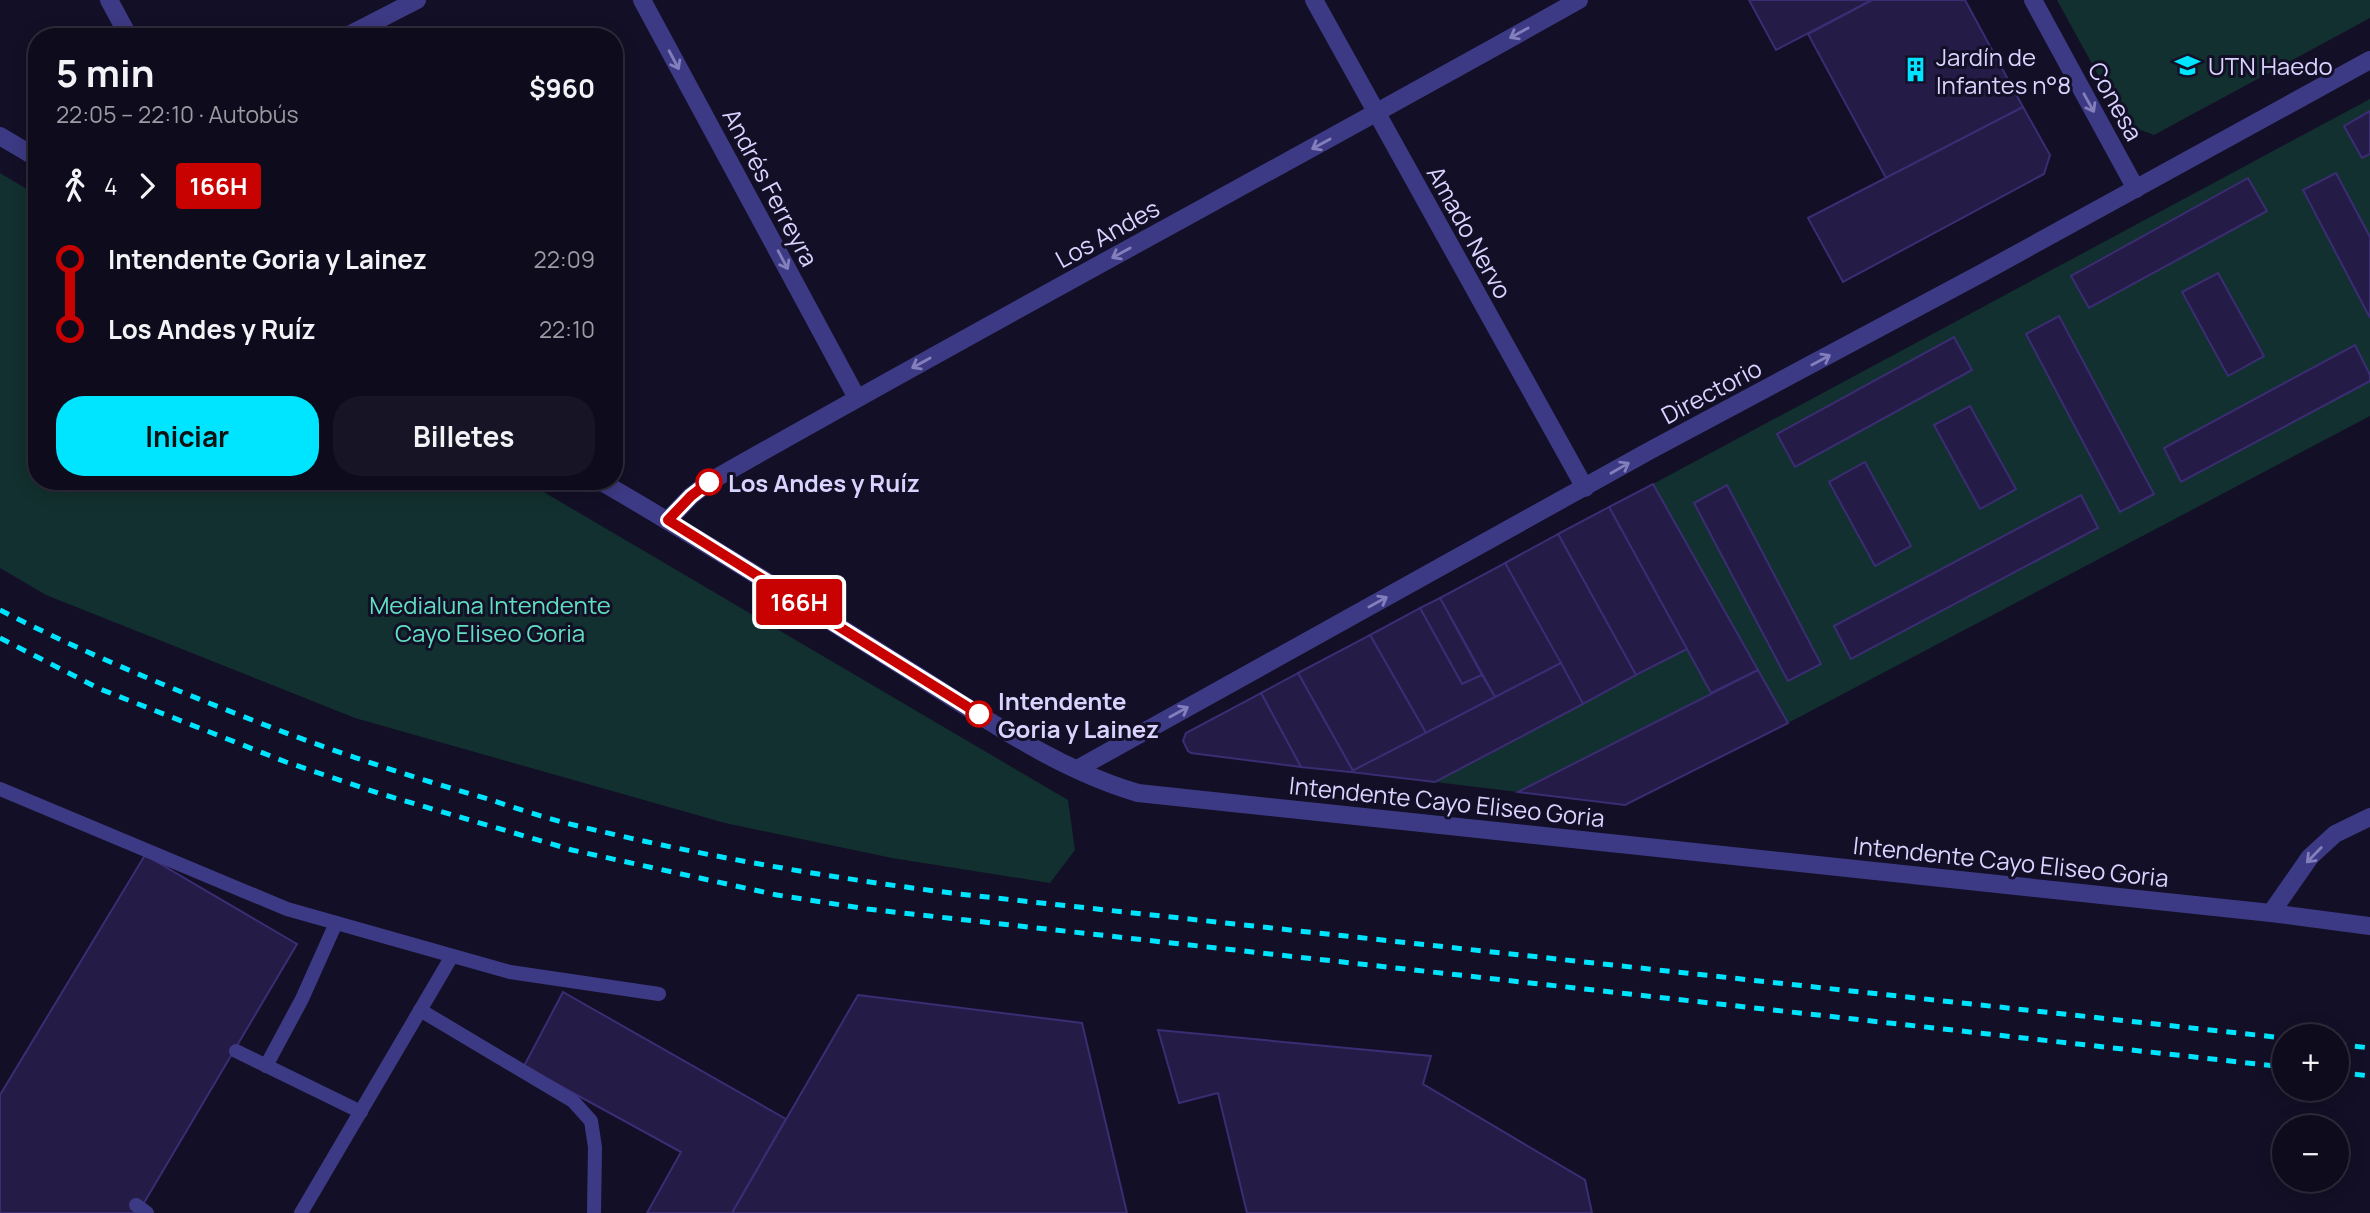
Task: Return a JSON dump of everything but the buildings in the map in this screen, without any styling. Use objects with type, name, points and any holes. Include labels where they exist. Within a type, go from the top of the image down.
[{"type":"street","points":[[109,0],[124,28]]},
{"type":"street","points":[[363,28],[417,0]]},
{"type":"street","name":"Andrés Ferreyra","points":[[642,0],[857,398]]},
{"type":"street","name":"Amado Nervo","points":[[1314,0],[1585,488]]},
{"type":"street","name":"Los Andes","points":[[668,520],[709,482],[1579,0]]},
{"type":"street","name":"Conesa","points":[[2033,0],[2136,189]]},
{"type":"street","name":"Directorio","points":[[1077,769],[1649,451],[2370,60]]},
{"type":"street","points":[[0,136],[28,153]]},
{"type":"street","name":"Intendente Cayo Eliseo Goria","points":[[616,490],[1024,743],[1108,784],[1138,793],[2271,913],[2370,926]]},
{"type":"street","points":[[2271,913],[2310,857],[2335,834],[2370,817]]},
{"type":"lane","points":[[0,789],[288,909],[510,972],[659,994]]},
{"type":"lane","points":[[266,1066],[302,999],[336,923]]},
{"type":"lane","points":[[301,1213],[452,956]]},
{"type":"lane","points":[[420,1010],[573,1101],[591,1121],[595,1147],[594,1213]]},
{"type":"lane","points":[[236,1051],[361,1112]]},
{"type":"green space","name":"UTN Haedo","points":[[2057,0],[2370,0],[2370,18],[2154,135],[2125,124]]},
{"type":"green space","points":[[2370,99],[2370,111],[2344,126],[2362,158],[2370,154],[2370,237],[2336,173],[2303,191],[2370,318],[2370,375],[2164,449],[2181,481],[2370,381],[2370,416],[1788,723],[1653,484]],"holes":[[[2248,178],[2266,211],[2089,308],[2071,275]],[[2217,273],[2264,356],[2182,292]],[[2060,316],[2153,494],[2121,512],[2026,335]],[[1954,337],[1971,370],[1795,467],[1777,434]],[[1970,406],[2015,489],[1979,509],[1934,425]],[[1864,463],[1875,566],[1829,482]],[[1727,485],[1820,664],[1788,681],[1694,503]],[[2080,495],[2098,529],[1851,659],[1835,626]]]},
{"type":"green space","name":"Medialuna Intendente Cayo Eliseo Goria","points":[[0,173],[28,190],[28,490],[540,490],[1068,800],[1075,850],[1050,883],[892,858],[725,823],[355,718],[46,595],[0,568]]},
{"type":"green space","points":[[1687,649],[1711,693],[1518,792],[1435,782]]},
{"type":"railway","points":[[0,610],[150,679],[272,728],[364,760],[563,822],[718,856],[862,881],[959,894],[2272,1037]]},
{"type":"railway","points":[[0,638],[100,689],[286,762],[378,793],[572,850],[777,895],[867,909],[2272,1066]]},
{"type":"railway","points":[[2349,1046],[2370,1048]]},
{"type":"railway","points":[[2349,1074],[2370,1076]]},
{"type":"bus line","name":"166H","points":[[709,482],[668,520],[979,714]]},
{"type":"place","name":"UTN Haedo","points":[[2188,65]]},
{"type":"place","name":"Jardín de Infantes n°8","points":[[1916,70]]},
{"type":"place","name":"Los Andes y Ruíz","points":[[709,482]]},
{"type":"place","name":"Intendente Goria y Lainez","points":[[979,714]]}]
